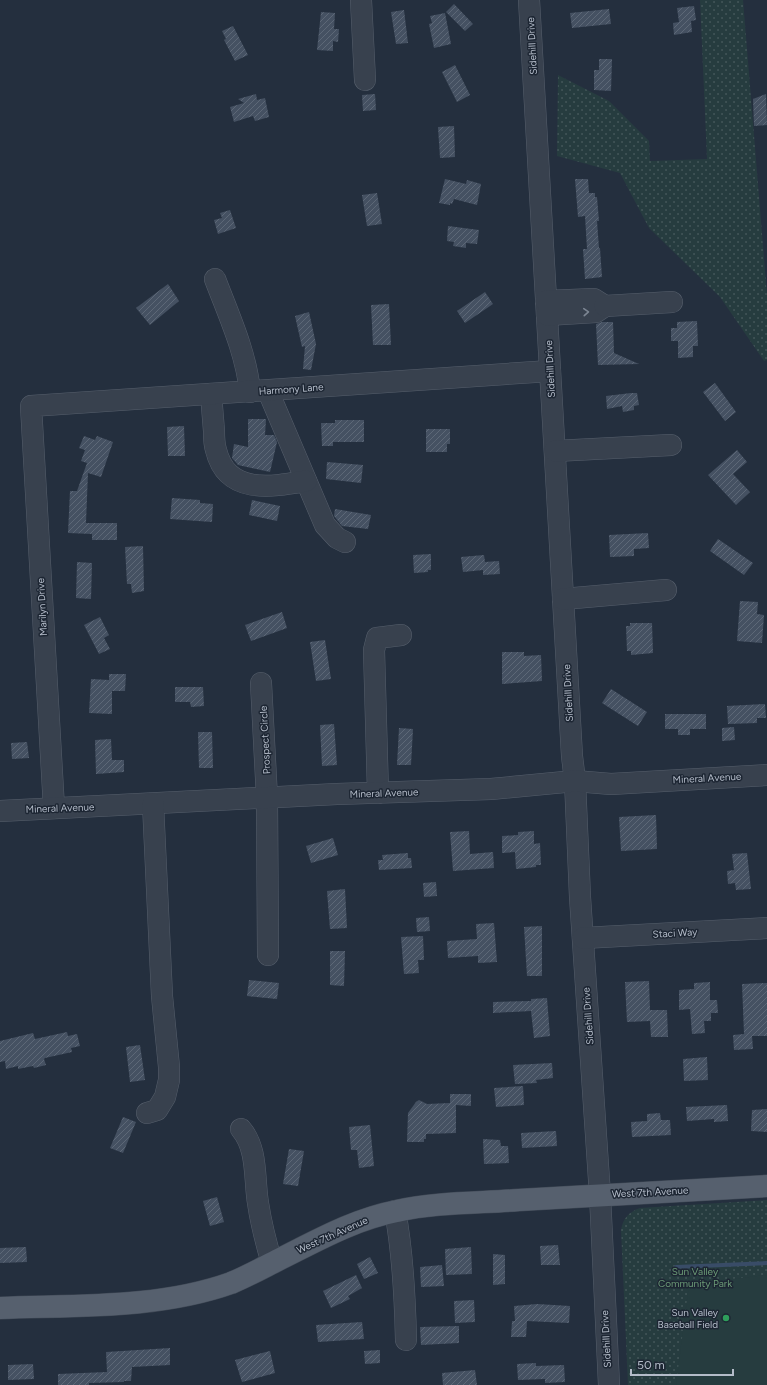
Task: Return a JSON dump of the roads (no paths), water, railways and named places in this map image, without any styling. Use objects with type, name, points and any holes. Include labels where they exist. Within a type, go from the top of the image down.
[{"type":"main road","name":"West 7th Avenue","points":[[0,1308],[116,1304],[194,1294],[233,1282],[350,1225],[395,1211],[414,1207],[767,1186]]},
{"type":"street","points":[[361,0],[365,80]]},
{"type":"street","name":"Sidehill Drive","points":[[529,0],[572,756],[575,781],[583,938],[600,1195],[609,1385]]},
{"type":"street","points":[[215,279],[238,339],[245,362],[306,481],[325,525],[337,538],[345,542]]},
{"type":"street","points":[[547,308],[596,312],[606,306],[672,302]]},
{"type":"street","name":"Harmony Lane","points":[[31,406],[550,371]]},
{"type":"street","points":[[211,394],[215,450],[222,465],[230,475],[240,482],[250,485],[278,486],[306,481]]},
{"type":"street","name":"Marilyn Drive","points":[[31,406],[54,808]]},
{"type":"street","points":[[555,451],[671,445]]},
{"type":"street","points":[[563,599],[666,590]]},
{"type":"street","points":[[378,793],[374,650],[377,638],[401,635]]},
{"type":"street","name":"Prospect Circle","points":[[261,683],[268,798],[268,955]]},
{"type":"street","name":"Mineral Avenue","points":[[0,812],[54,808],[491,789],[575,781],[611,784],[767,775]]},
{"type":"street","points":[[147,1113],[157,1110],[164,1097],[169,1080],[162,996],[153,804]]},
{"type":"street","name":"Staci Way","points":[[583,938],[767,928]]},
{"type":"street","points":[[241,1129],[247,1136],[252,1148],[258,1202],[265,1239],[272,1263]]},
{"type":"street","points":[[395,1211],[400,1238],[406,1312],[406,1340]]},
{"type":"waterway","points":[[676,1267],[767,1263]]},
{"type":"place","name":"Sun Valley Baseball Field","points":[[726,1318]]},
{"type":"park label","name":"Sun Valley Community Park","points":[[695,1276]]}]
